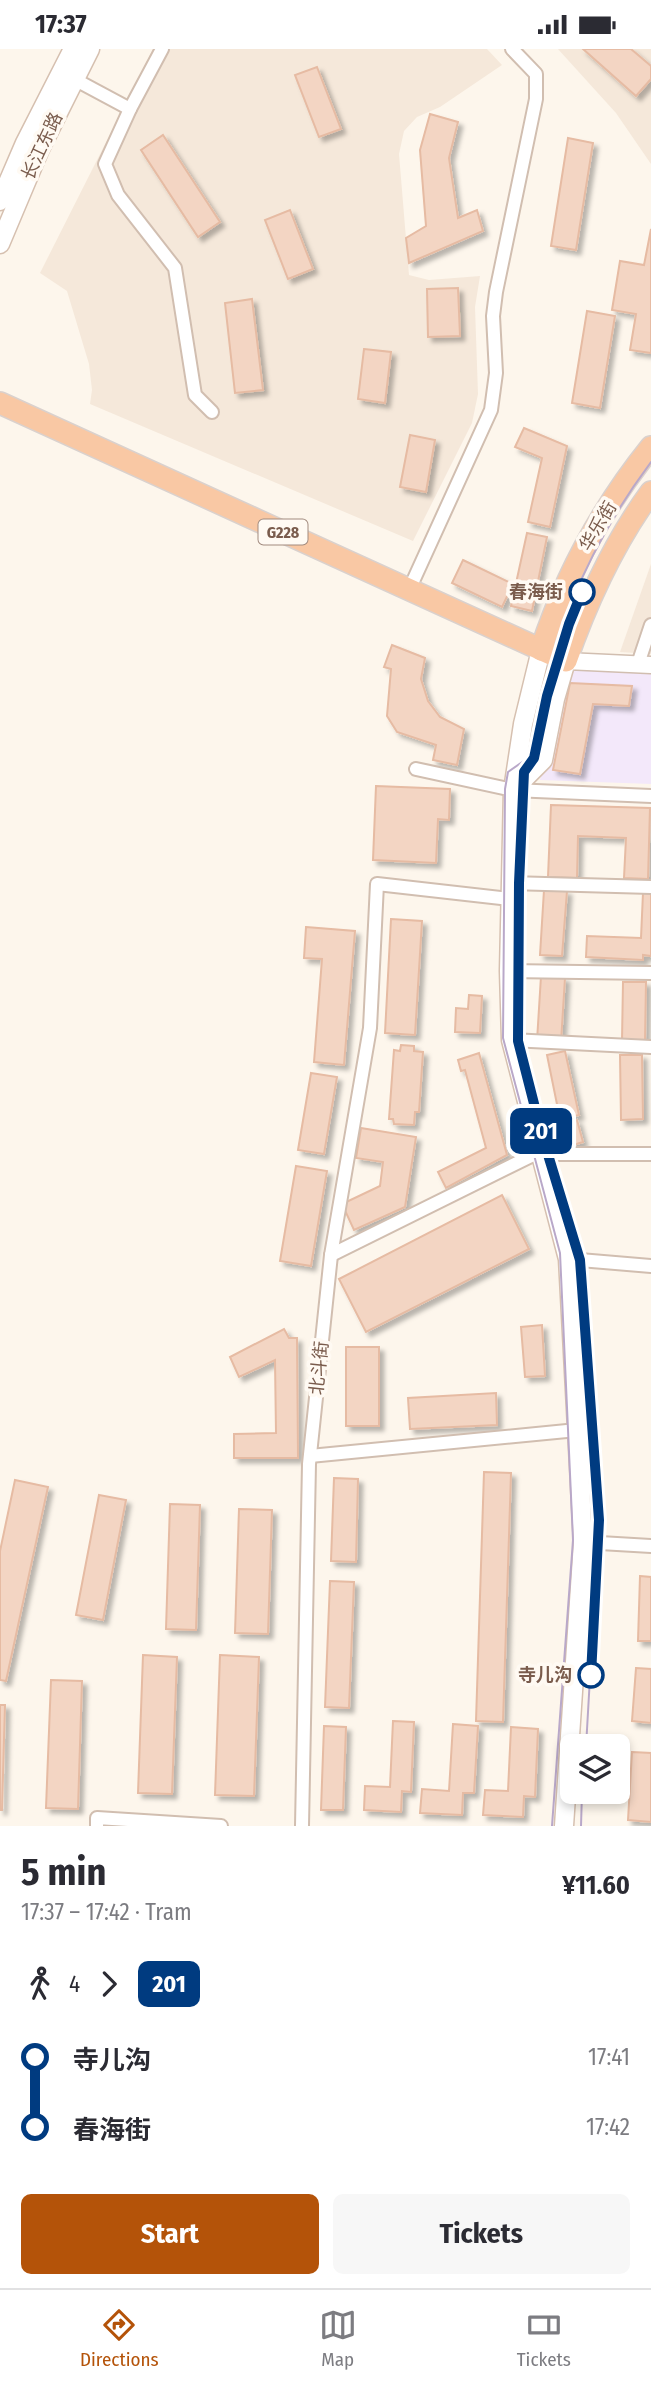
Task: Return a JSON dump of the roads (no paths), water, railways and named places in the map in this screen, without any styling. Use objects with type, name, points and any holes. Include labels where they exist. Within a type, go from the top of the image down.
[{"type":"highway","name":"G228","points":[[0,403],[566,661]]},
{"type":"highway","name":"华乐街","points":[[541,650],[552,616],[583,548],[617,493],[651,447]]},
{"type":"highway","name":"华乐街","points":[[566,661],[608,561],[651,492]]},
{"type":"main road","name":"长江东路","points":[[0,201],[25,143],[73,49]]},
{"type":"main road","name":"长江东路","points":[[0,244],[40,149],[90,49]]},
{"type":"main road","points":[[541,650],[523,724],[513,790],[509,971],[511,1040],[568,1259],[583,1542],[564,1826]]},
{"type":"main road","points":[[513,790],[543,760],[555,699],[566,661]]},
{"type":"street","points":[[162,49],[104,164],[118,195],[175,268],[195,395],[212,412]]},
{"type":"street","points":[[409,590],[485,427],[494,393],[496,373],[493,316],[496,292],[536,99],[536,74],[512,49]]},
{"type":"street","points":[[75,79],[130,109]]},
{"type":"street","points":[[566,661],[644,665],[651,625]]},
{"type":"street","points":[[415,769],[513,790],[651,796]]},
{"type":"street","name":"北斗街","points":[[302,1826],[310,1456],[331,1255],[370,1028],[377,884],[510,891]]},
{"type":"street","points":[[510,891],[651,887]]},
{"type":"street","points":[[509,971],[651,974]]},
{"type":"street","points":[[511,1040],[651,1047]]},
{"type":"street","points":[[331,1255],[540,1152],[651,1154]]},
{"type":"street","points":[[568,1259],[651,1266]]},
{"type":"street","points":[[310,1456],[577,1430]]},
{"type":"street","points":[[583,1542],[651,1545]]},
{"type":"street","points":[[97,1822],[221,1826]]},
{"type":"tram line","points":[[552,1826],[573,1540],[560,1253],[503,1038],[505,789],[508,772],[528,758],[546,678],[587,566],[627,496],[651,462]]},
{"type":"tram line","name":"201","points":[[582,592],[569,624],[547,696],[534,758],[524,772],[519,883],[518,1041],[542,1135],[580,1260],[599,1520],[591,1675]]},
{"type":"tram line","points":[[534,759],[524,772],[522,791],[518,1041],[542,1135],[580,1260],[599,1520],[587,1734]]},
{"type":"tram line","points":[[581,1826],[582,1804]]},
{"type":"place","name":"春海街","points":[[582,592]]},
{"type":"place","name":"寺儿沟","points":[[591,1675]]}]
